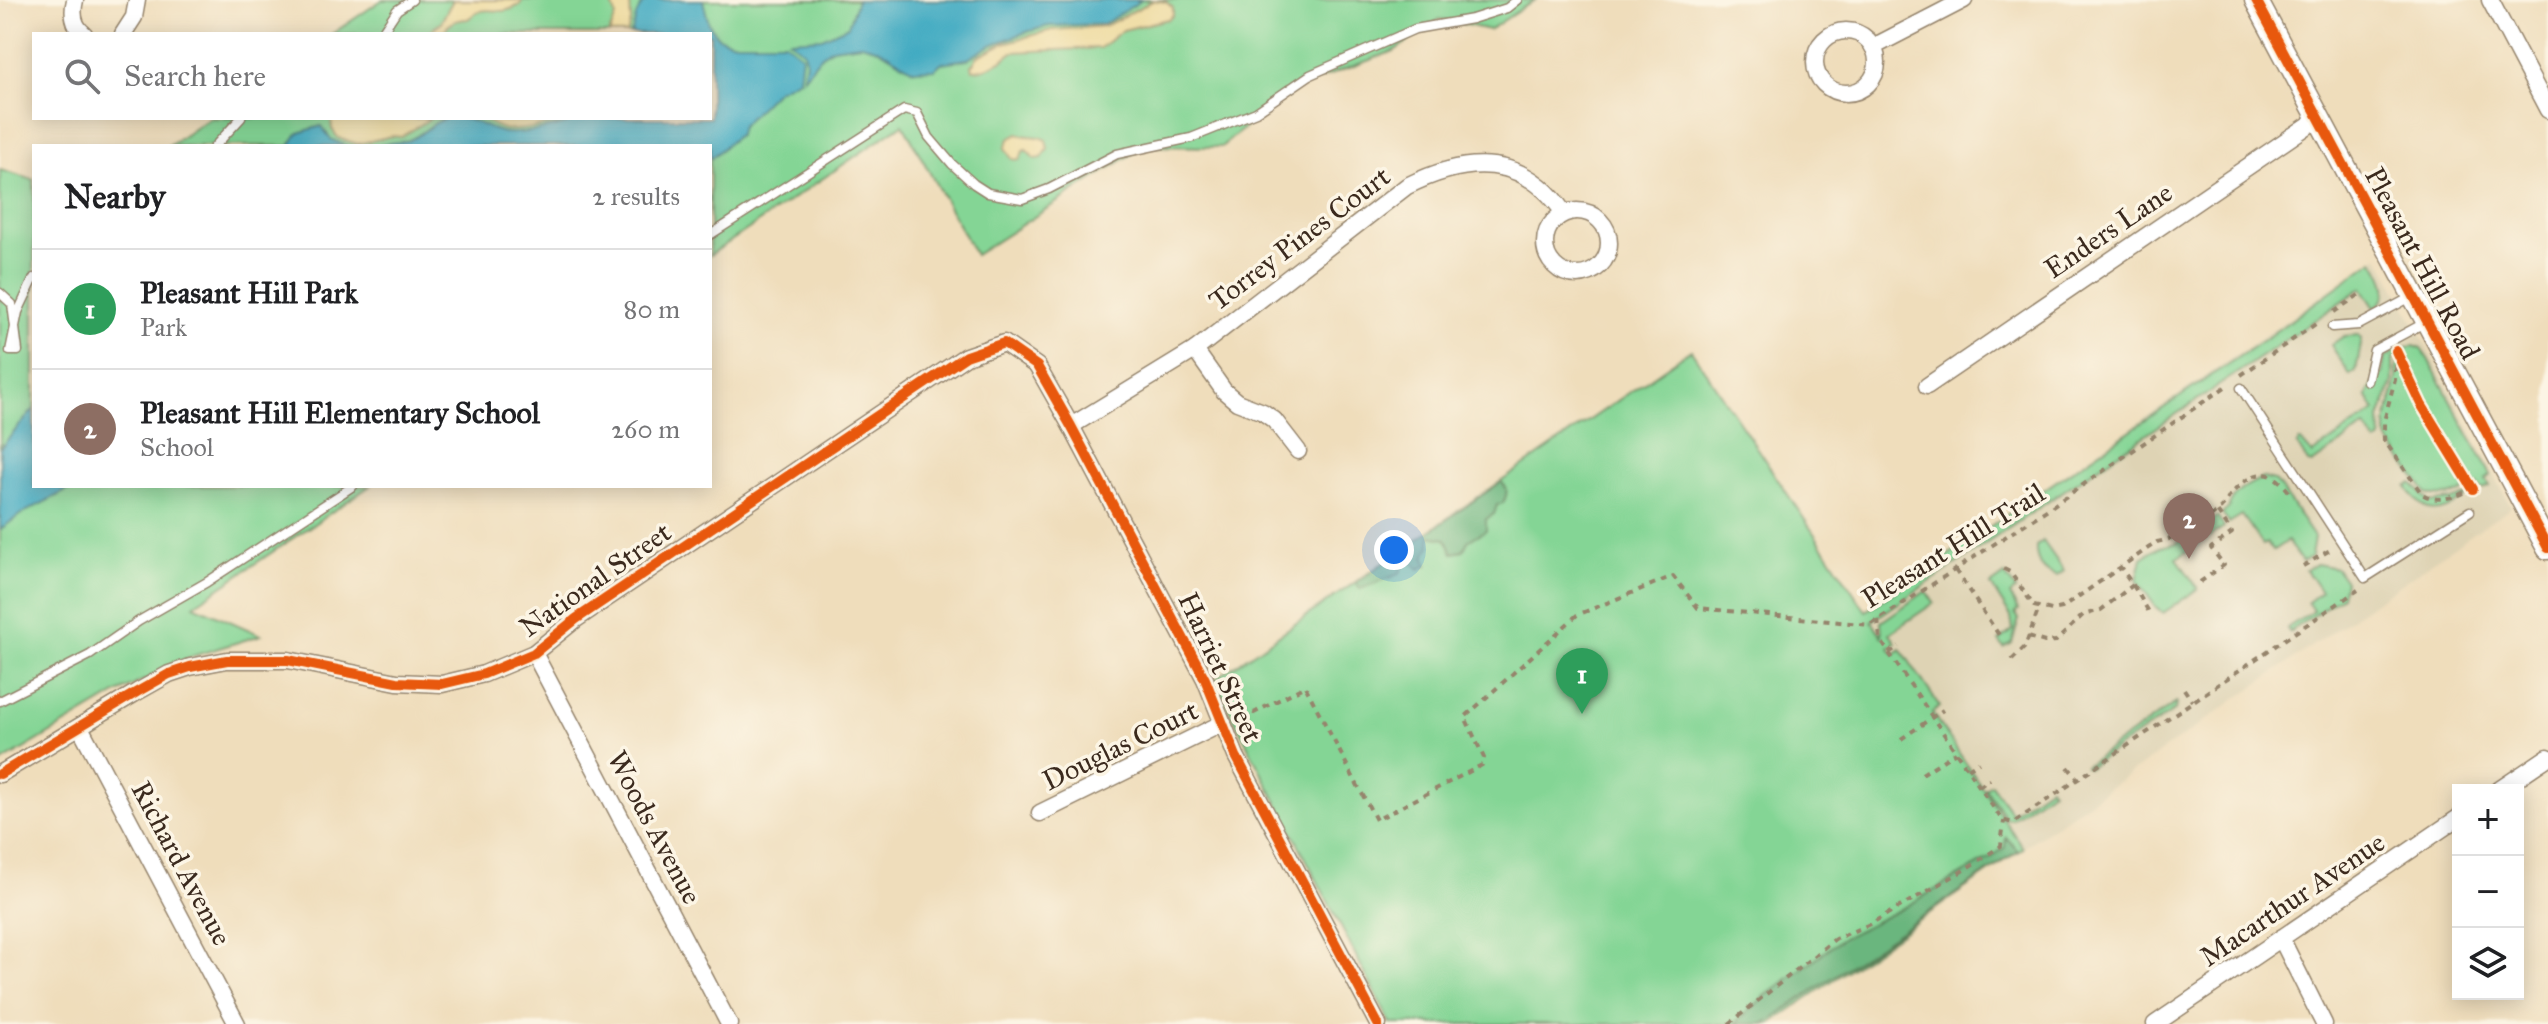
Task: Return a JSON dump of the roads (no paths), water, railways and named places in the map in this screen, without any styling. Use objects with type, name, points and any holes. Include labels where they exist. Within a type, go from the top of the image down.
[{"type":"street","points":[[75,0],[72,12],[81,32]]},
{"type":"street","points":[[124,32],[134,17],[137,0]]},
{"type":"street","points":[[1873,47],[1964,0]]},
{"type":"street","name":"Pleasant Hill Road","points":[[2256,0],[2548,548]]},
{"type":"street","points":[[2490,0],[2548,110]]},
{"type":"street","name":"Enders Lane","points":[[1927,386],[2319,118]]},
{"type":"street","name":"Torrey Pines Court","points":[[1071,426],[1195,350],[1407,186],[1440,171],[1504,165],[1550,192],[1564,213]]},
{"type":"street","points":[[1584,211],[1594,215],[1607,230],[1609,241],[1604,261],[1587,273],[1565,273],[1548,260],[1544,238],[1554,219],[1564,213],[1584,211]]},
{"type":"street","name":"Harriet Street","points":[[1004,343],[1037,366],[1071,426],[1205,679],[1236,756],[1378,1024]]},
{"type":"street","name":"National Street","points":[[0,774],[169,674],[227,660],[288,660],[397,682],[424,684],[474,677],[534,653],[576,619],[966,356],[1004,343]]},
{"type":"street","points":[[1195,350],[1224,391],[1237,402],[1274,420],[1298,451]]},
{"type":"street","name":"Woods Avenue","points":[[534,653],[729,1024]]},
{"type":"street","name":"Douglas Court","points":[[1040,813],[1223,723]]},
{"type":"street","name":"Richard Avenue","points":[[80,727],[237,1024]]},
{"type":"street","points":[[2508,784],[2548,757]]},
{"type":"street","name":"Macarthur Avenue","points":[[2155,1024],[2452,822]]},
{"type":"street","points":[[2281,938],[2324,1024]]},
{"type":"lane","points":[[382,32],[397,10],[412,0]]},
{"type":"lane","points":[[712,234],[904,110],[917,113],[929,137],[974,184],[988,193],[1022,199],[1049,189],[1117,154],[1191,138],[1256,112],[1310,75],[1415,29],[1472,19],[1507,8],[1517,0]]},
{"type":"lane","points":[[217,144],[239,120]]},
{"type":"lane","points":[[0,293],[12,304],[15,334],[18,312],[32,282]]},
{"type":"lane","points":[[2332,327],[2359,325],[2413,295]]},
{"type":"lane","points":[[2367,381],[2374,350],[2427,322]]},
{"type":"lane","points":[[2241,388],[2365,578],[2470,511]]},
{"type":"lane","points":[[0,701],[90,655],[350,488]]},
{"type":"water","points":[[649,0],[703,0],[709,24],[718,37],[731,42],[785,42],[802,55],[799,79],[777,90],[741,126],[739,134],[712,157],[712,144],[383,144],[412,139],[443,120],[468,120],[497,131],[515,133],[574,120],[712,120],[712,32],[632,32],[644,3]]},
{"type":"water","points":[[857,0],[1142,0],[1104,24],[1049,26],[1030,31],[991,45],[968,59],[941,63],[935,69],[913,70],[879,49],[861,44],[832,48],[803,78],[804,51],[789,40],[822,38],[848,26]]},
{"type":"water","points":[[321,126],[332,140],[342,144],[291,144],[298,133]]},
{"type":"water","points":[[32,411],[32,488],[72,488],[21,514],[0,530],[0,448]]},
{"type":"place","name":"Pleasant Hill Elementary School","points":[[2189,559]]},
{"type":"place","name":"Pleasant Hill Park","points":[[1582,714]]}]
